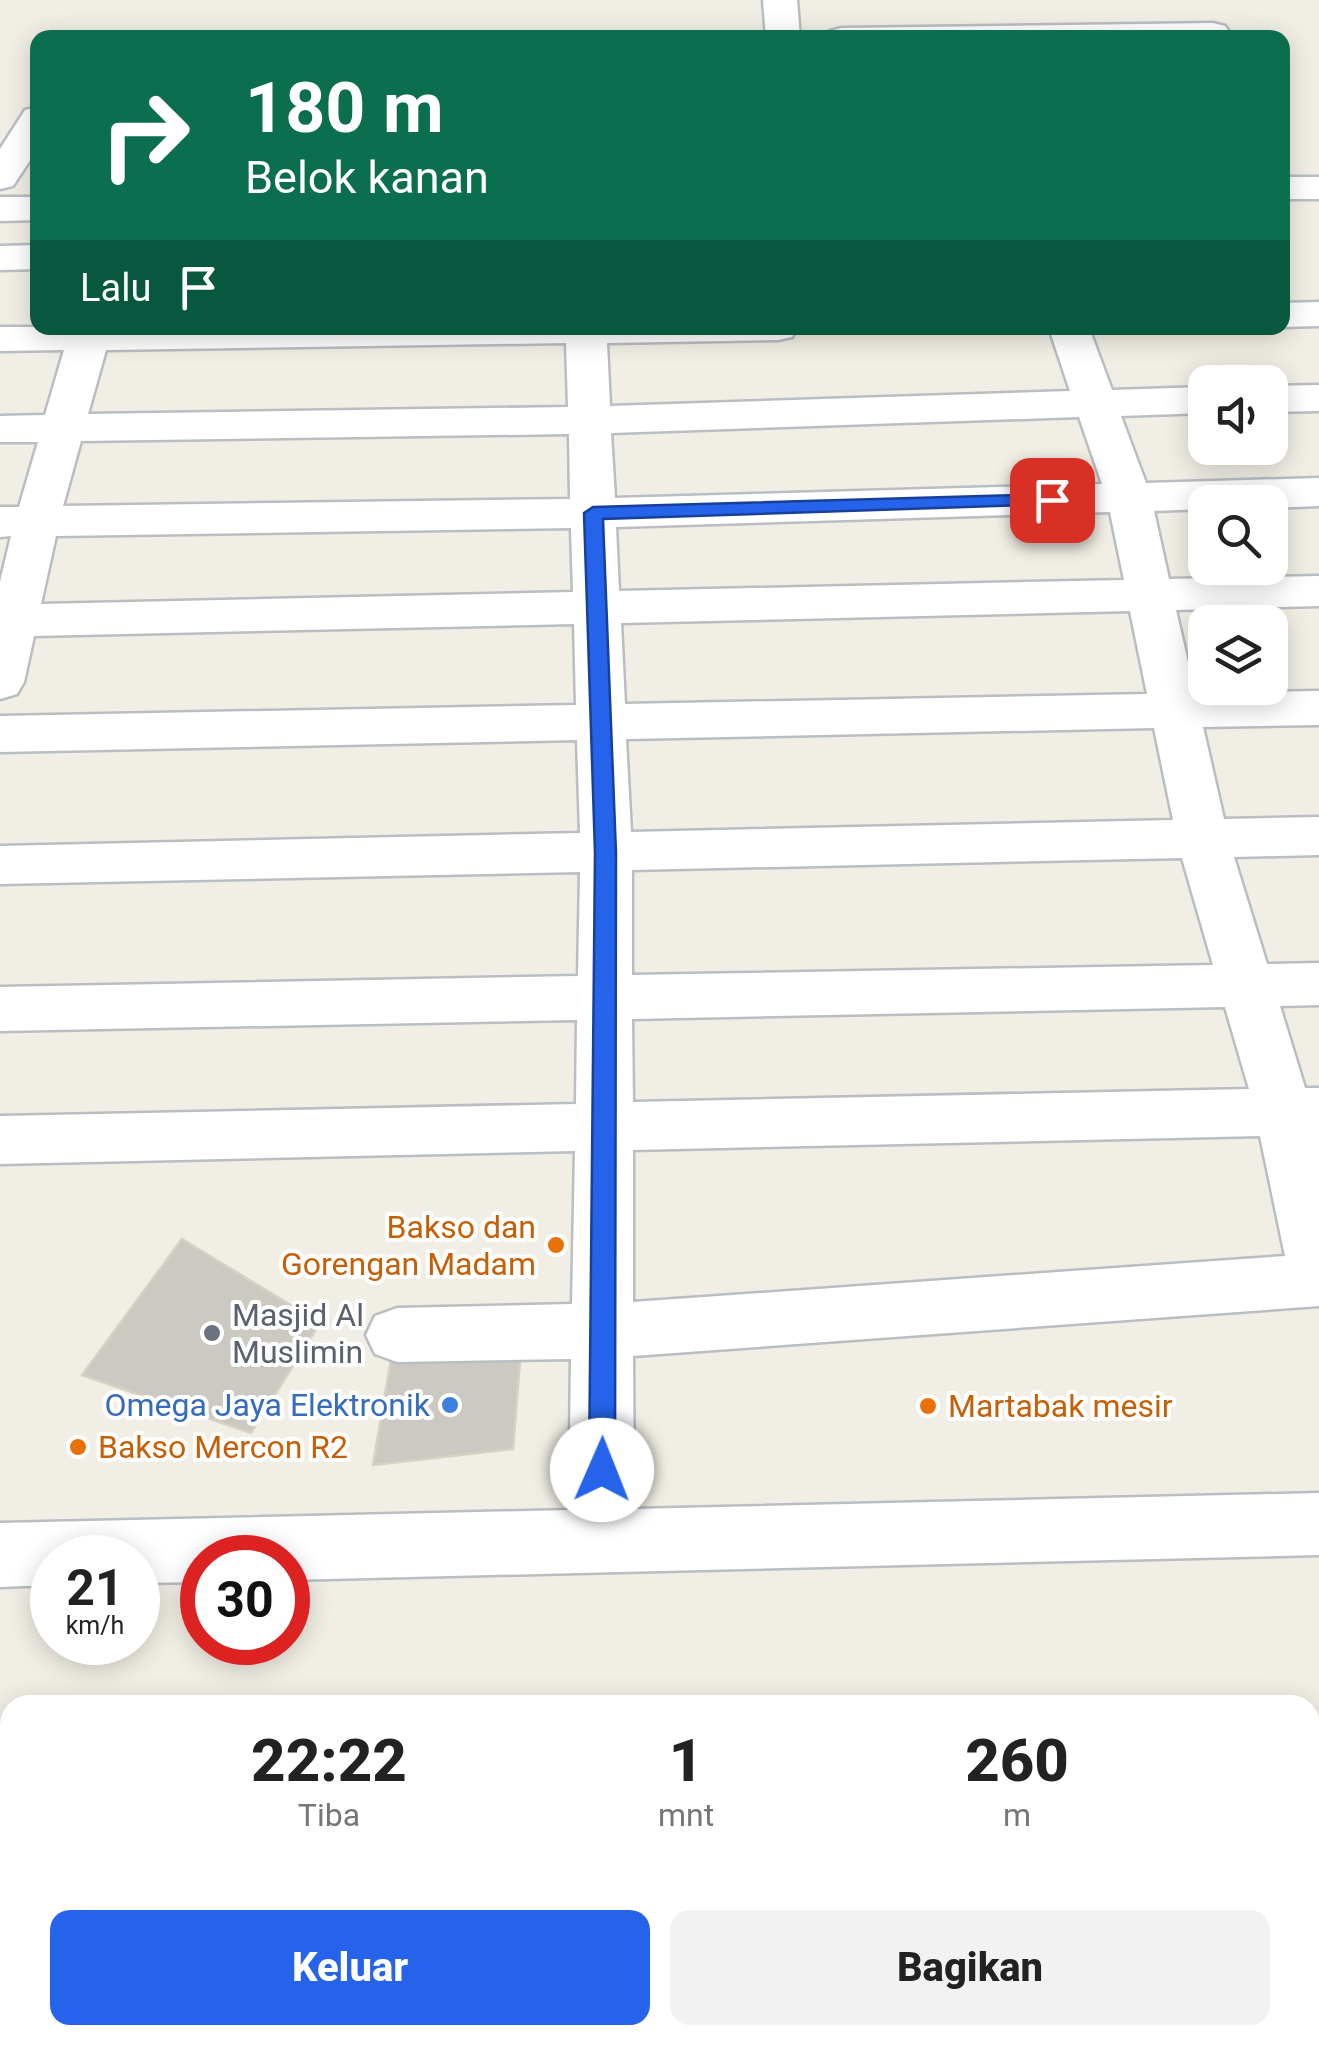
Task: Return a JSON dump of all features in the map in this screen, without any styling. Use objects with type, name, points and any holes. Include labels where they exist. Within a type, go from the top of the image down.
[{"type":"street","points":[[780,0],[782,30]]},
{"type":"street","points":[[1052,0],[1061,30]]},
{"type":"street","points":[[1200,0],[1212,30]]},
{"type":"street","points":[[0,178],[30,132]]},
{"type":"street","points":[[1290,188],[1319,188]]},
{"type":"street","points":[[0,209],[30,208]]},
{"type":"street","points":[[0,258],[30,257]]},
{"type":"street","points":[[1290,315],[1319,314]]},
{"type":"street","points":[[0,339],[60,335]]},
{"type":"street","points":[[0,682],[18,522],[64,427],[89,335]]},
{"type":"street","points":[[586,335],[606,853],[601,1540]]},
{"type":"street","points":[[397,1335],[604,1331],[1319,1277],[1302,1111],[1245,985],[1203,841],[1147,596],[1129,498],[1071,335]]},
{"type":"street","points":[[1288,399],[1319,398]]},
{"type":"street","points":[[0,429],[591,420],[1188,400]]},
{"type":"street","points":[[18,522],[593,513],[1319,492]]},
{"type":"street","points":[[8,621],[1319,592]]},
{"type":"street","points":[[0,734],[1319,708]]},
{"type":"street","points":[[0,865],[1319,836]]},
{"type":"street","points":[[0,1009],[1319,984]]},
{"type":"street","points":[[0,1140],[1302,1111]]},
{"type":"street","points":[[0,1556],[1319,1524]]},
{"type":"building","points":[[182,1239],[320,1323],[251,1433],[82,1375]]},
{"type":"building","name":"Omega Jaya Elektronik","points":[[391,1359],[520,1361],[513,1449],[373,1465]]},
{"type":"place","name":"Bakso dan Gorengan Madam","points":[[556,1245]]},
{"type":"place","name":"Masjid Al Muslimin","points":[[212,1333]]},
{"type":"place","name":"Omega Jaya Elektronik","points":[[450,1405]]},
{"type":"place","name":"Martabak mesir","points":[[928,1406]]},
{"type":"place","name":"Bakso Mercon R2","points":[[78,1447]]},
{"type":"route","points":[[602,1470],[606,853],[593,513],[1052,500]]}]
